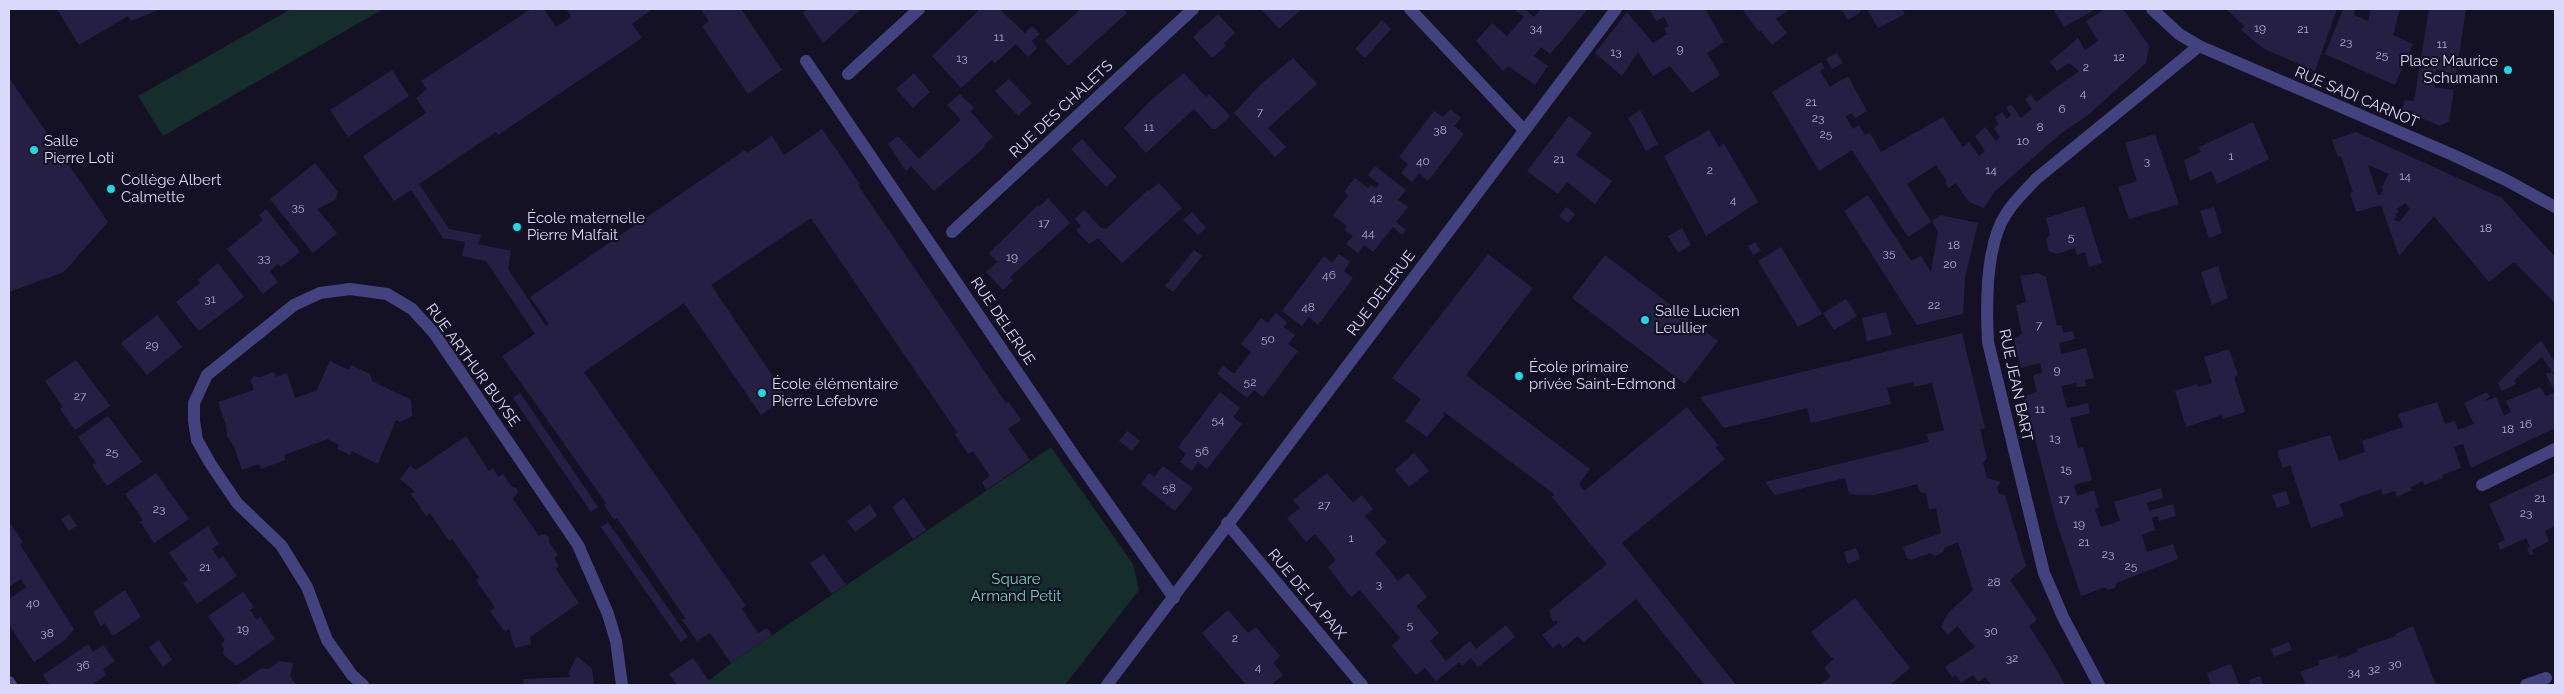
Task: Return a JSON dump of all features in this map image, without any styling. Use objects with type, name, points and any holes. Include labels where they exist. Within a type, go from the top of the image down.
[{"type":"street","points":[[848,74],[920,9]]},
{"type":"street","name":"RUE DES CHALETS","points":[[952,232],[1193,9]]},
{"type":"street","points":[[1410,9],[1524,129]]},
{"type":"street","name":"RUE DELERUE","points":[[1106,685],[1174,598],[1227,523],[1616,9]]},
{"type":"street","name":"RUE SADI CARNOT","points":[[2152,9],[2179,34],[2199,46],[2453,156],[2506,180],[2555,207]]},
{"type":"street","name":"RUE JEAN BART","points":[[2099,685],[2063,616],[2048,582],[2034,536],[1988,342],[1987,317],[1990,272],[1998,229],[2006,214],[2036,179],[2199,46]]},
{"type":"street","name":"RUE DELERUE","points":[[806,60],[1075,457],[1174,598]]},
{"type":"street","name":"RUE ARTHUR BUYSE","points":[[363,685],[352,675],[327,640],[307,587],[280,545],[237,502],[210,463],[197,440],[194,421],[194,403],[207,375],[294,306],[320,293],[350,289],[387,294],[412,309],[424,320],[578,545],[608,614],[616,642],[622,685]]},
{"type":"street","points":[[2482,485],[2555,449]]},
{"type":"street","name":"RUE DE LA PAIX","points":[[1227,523],[1362,685]]},
{"type":"street","points":[[2526,685],[2546,678]]},
{"type":"green space","points":[[291,9],[383,9],[163,136],[138,96]]},
{"type":"green space","name":"Square Armand Petit","points":[[1051,447],[1133,564],[1139,590],[1065,685],[708,685],[706,683],[731,663]]},
{"type":"building","points":[[57,9],[161,9],[131,21],[128,16],[79,45]]},
{"type":"building","points":[[531,9],[544,9],[556,27],[571,17],[566,9],[651,10],[632,24],[642,38],[498,135],[496,132],[419,184],[449,229],[481,235],[478,244],[511,251],[508,269],[546,326],[549,324],[530,297],[745,150],[747,153],[772,136],[784,155],[822,129],[1006,403],[1009,402],[1021,420],[1008,429],[1030,460],[986,490],[982,482],[990,476],[973,451],[968,454],[955,434],[957,432],[811,218],[711,285],[787,397],[761,415],[684,303],[584,372],[746,606],[742,609],[758,633],[767,628],[772,635],[731,663],[710,633],[697,641],[682,620],[685,618],[617,518],[614,520],[604,505],[606,503],[502,356],[535,334],[486,261],[462,256],[465,242],[443,238],[411,190],[394,201],[363,156],[426,113],[416,98],[427,89],[421,81]]},
{"type":"building","points":[[741,9],[782,70],[748,94],[702,26],[709,21],[701,10]]},
{"type":"building","points":[[807,9],[861,9],[823,43],[803,13]]},
{"type":"building","points":[[980,9],[999,9],[1025,33],[1032,26],[1040,34],[1032,41],[1037,48],[1028,57],[1016,44],[995,63],[992,60],[961,88],[932,56]]},
{"type":"building","points":[[1081,9],[1123,9],[1127,13],[1068,66],[1045,41]]},
{"type":"building","points":[[1261,9],[1302,9],[1279,29]]},
{"type":"building","points":[[1514,9],[1525,9],[1534,17],[1540,10],[1538,9],[1588,9],[1550,54],[1541,47],[1534,56],[1548,66],[1535,85],[1508,66],[1503,71],[1476,41],[1492,23],[1507,36],[1524,17]]},
{"type":"building","points":[[1649,9],[1705,9],[1724,42],[1707,53],[1720,75],[1692,93],[1670,66],[1653,76],[1638,52],[1622,76],[1595,53],[1627,12],[1653,43],[1667,34],[1664,28],[1669,26],[1664,17],[1656,21]]},
{"type":"building","points":[[1742,9],[1790,9],[1776,19],[1787,33],[1772,45],[1761,31],[1759,32]]},
{"type":"building","points":[[1841,9],[1859,9],[1861,12],[1848,20]]},
{"type":"building","points":[[1867,9],[1902,9],[1905,14],[1878,28]]},
{"type":"building","points":[[2053,9],[2096,9],[2064,27]]},
{"type":"building","points":[[2105,9],[2123,9],[2149,46],[2146,63],[2088,115],[2059,135],[1994,192],[1984,208],[1969,202],[1956,183],[1948,188],[1945,182],[1947,181],[1936,165],[1907,184],[1931,222],[1908,237],[1852,150],[1819,171],[1772,92],[1821,62],[1825,68],[1820,71],[1830,87],[1848,76],[1867,111],[1855,118],[1852,113],[1846,116],[1853,129],[1859,125],[1865,135],[1870,133],[1881,152],[1943,117],[1963,147],[1969,142],[1979,156],[1985,151],[1975,136],[1985,127],[1996,141],[2000,137],[1994,128],[1999,124],[1995,118],[2002,112],[2007,119],[2011,115],[2006,108],[2011,104],[2021,118],[2032,109],[2025,99],[2031,95],[2036,102],[2079,71],[2069,63],[2057,71],[2050,62],[2078,38],[2085,50],[2098,41],[2086,21]]},
{"type":"building","points":[[2226,9],[2337,9],[2315,71],[2264,49],[2241,30],[2244,26]]},
{"type":"building","points":[[2343,9],[2355,9],[2354,15],[2368,21],[2371,9],[2400,9],[2393,35],[2413,44],[2395,85],[2325,54]]},
{"type":"building","points":[[2429,9],[2466,9],[2456,74],[2436,70],[2433,87],[2454,90],[2449,121],[2440,126],[2412,114],[2413,111],[2403,110],[2404,100],[2414,101]]},
{"type":"building","points":[[1218,14],[1235,33],[1224,43],[1226,46],[1212,58],[1193,37]]},
{"type":"building","points":[[1382,20],[1391,29],[1365,58],[1355,49]]},
{"type":"building","points":[[1837,53],[1843,63],[1832,69],[1826,59]]},
{"type":"building","points":[[1293,58],[1317,84],[1268,128],[1286,147],[1275,157],[1234,113],[1261,84]]},
{"type":"building","points":[[392,70],[409,96],[348,137],[330,110]]},
{"type":"building","points":[[914,73],[930,92],[913,108],[896,89]]},
{"type":"building","points":[[1184,73],[1206,97],[1209,94],[1230,116],[1216,129],[1212,129],[1194,109],[1146,153],[1124,128],[1151,100]]},
{"type":"building","name":"Salle Pierre Loti","points":[[9,78],[108,222],[64,272],[9,292]]},
{"type":"building","points":[[1009,79],[1032,103],[1018,116],[995,91]]},
{"type":"building","points":[[960,94],[974,108],[970,111],[993,137],[984,145],[985,147],[934,191],[911,166],[906,171],[888,144],[898,136],[919,159],[961,120],[947,105]]},
{"type":"building","points":[[1450,109],[1461,118],[1454,126],[1464,134],[1428,181],[1419,173],[1412,182],[1401,173],[1408,164],[1399,157],[1434,111],[1443,117]]},
{"type":"building","points":[[1640,110],[1658,144],[1646,151],[1628,118]]},
{"type":"building","points":[[1569,116],[1592,133],[1576,155],[1612,181],[1595,204],[1567,182],[1558,194],[1527,171]]},
{"type":"building","points":[[2253,122],[2269,159],[2217,184],[2211,171],[2190,181],[2184,160],[2201,152],[2199,147]]},
{"type":"building","points":[[1709,130],[1719,147],[1724,144],[1758,202],[1706,236],[1664,156]]},
{"type":"building","points":[[2356,132],[2502,198],[2555,257],[2555,303],[2514,262],[2489,282],[2434,216],[2399,256],[2381,205],[2356,212],[2350,193],[2353,192],[2341,156],[2338,157],[2332,140]],"holes":[[[2368,165],[2389,174],[2381,188],[2383,189],[2381,195],[2378,195]],[[2405,203],[2410,209],[2399,222],[2393,219],[2397,217],[2395,214],[2399,212],[2397,209]]]},
{"type":"building","points":[[2155,134],[2179,204],[2129,219],[2118,187],[2137,181],[2125,143]]},
{"type":"building","points":[[1082,139],[1117,177],[1106,187],[1071,149]]},
{"type":"building","points":[[315,163],[338,192],[335,200],[317,209],[337,233],[313,253],[270,199]]},
{"type":"building","points":[[1375,166],[1406,190],[1398,200],[1408,207],[1396,222],[1406,230],[1402,235],[1393,227],[1373,252],[1364,245],[1358,253],[1346,244],[1353,236],[1344,230],[1347,226],[1333,215],[1348,196],[1344,192],[1355,178],[1368,188],[1371,185],[1376,188],[1379,184],[1368,175]]},
{"type":"building","points":[[1159,183],[1182,208],[1122,263],[1098,238],[1089,244],[1076,230],[1081,226],[1075,219],[1084,210],[1101,228],[1106,229],[1148,190]]},
{"type":"building","points":[[1868,195],[1911,261],[1921,256],[1931,272],[1938,232],[1932,221],[1941,215],[1978,223],[1965,278],[1963,314],[1917,325],[1844,211]]},
{"type":"building","points":[[1048,198],[1070,223],[1010,277],[1013,281],[1003,290],[986,272],[997,262],[989,253],[1038,205],[1040,206]]},
{"type":"building","points":[[2084,206],[2102,263],[2089,267],[2085,252],[2077,255],[2075,248],[2056,254],[2049,251],[2046,240],[2050,234],[2046,218]]},
{"type":"building","points":[[1566,207],[1575,214],[1568,223],[1559,216]]},
{"type":"building","points":[[2214,207],[2222,233],[2209,238],[2200,211]]},
{"type":"building","points":[[266,209],[300,252],[281,267],[278,264],[270,271],[278,282],[263,294],[227,249],[263,220],[259,215]]},
{"type":"building","points":[[1192,212],[1206,228],[1198,235],[1183,220]]},
{"type":"building","points":[[1682,228],[1691,245],[1678,253],[1668,236]]},
{"type":"building","points":[[1755,242],[1761,251],[1753,255],[1748,246]]},
{"type":"building","points":[[1781,247],[1822,314],[1798,327],[1758,261]]},
{"type":"building","points":[[1194,250],[1202,256],[1173,292],[1165,286]]},
{"type":"building","points":[[1339,254],[1350,262],[1344,271],[1353,278],[1318,325],[1309,317],[1302,326],[1282,311],[1324,256],[1332,263]]},
{"type":"building","points":[[1488,254],[1533,288],[1466,375],[1590,469],[1579,484],[1584,491],[1687,407],[1718,445],[1715,447],[1725,459],[1622,543],[1736,685],[1703,685],[1636,599],[1584,642],[1578,636],[1563,648],[1559,643],[1553,648],[1542,635],[1558,623],[1556,620],[1553,622],[1549,611],[1607,564],[1552,497],[1554,494],[1444,412],[1444,416],[1427,437],[1405,421],[1421,399],[1392,378]]},
{"type":"building","name":"Salle Lucien Leullier","points":[[1605,255],[1718,341],[1685,384],[1572,298]]},
{"type":"building","points":[[218,263],[244,297],[199,331],[176,302],[200,283],[198,280]]},
{"type":"building","points":[[2218,266],[2228,298],[2212,305],[2201,272]]},
{"type":"building","points":[[2038,273],[2046,277],[2057,326],[2062,325],[2063,333],[2073,331],[2075,339],[2059,343],[2061,354],[2086,348],[2094,378],[2085,380],[2086,386],[2077,387],[2076,383],[2061,386],[2067,408],[2088,403],[2090,413],[2070,418],[2078,448],[2083,447],[2092,480],[2074,485],[2077,496],[2094,490],[2099,507],[2095,509],[2101,527],[2120,521],[2114,502],[2161,488],[2163,498],[2147,503],[2149,511],[2173,504],[2176,516],[2159,521],[2158,516],[2152,518],[2155,530],[2142,535],[2147,552],[2173,544],[2178,559],[2116,583],[2115,588],[2108,590],[2105,587],[2081,596],[2056,521],[2024,396],[2037,392],[2033,375],[2042,373],[2040,363],[2021,368],[2014,339],[2022,334],[2016,305],[2026,302],[2020,276]]},
{"type":"building","points":[[1846,299],[1857,316],[1834,330],[1823,313]]},
{"type":"building","points":[[1886,312],[1892,335],[1867,341],[1862,318]]},
{"type":"building","points":[[1276,313],[1287,322],[1284,327],[1295,335],[1288,344],[1298,351],[1263,397],[1254,390],[1247,398],[1217,374],[1223,365],[1234,374],[1251,352],[1241,344],[1261,318],[1268,323]]},
{"type":"building","points":[[157,315],[182,347],[147,375],[121,343]]},
{"type":"building","points":[[1962,333],[1985,428],[1980,429],[1987,458],[1983,463],[1987,478],[2001,482],[1997,487],[1999,494],[2005,495],[2026,566],[2010,580],[2037,620],[2029,626],[2065,685],[1991,685],[1985,677],[1978,682],[1973,675],[1961,683],[1956,675],[1952,677],[1945,667],[1975,647],[1957,626],[1948,635],[1941,627],[1948,613],[1973,590],[1958,542],[1944,548],[1943,552],[1935,556],[1930,553],[1911,560],[1907,558],[1903,547],[1941,533],[1936,508],[1929,509],[1926,493],[1920,492],[1917,484],[1875,495],[1858,495],[1849,494],[1845,478],[1775,495],[1765,482],[1929,442],[1927,434],[1944,430],[1932,383],[1914,387],[1913,382],[1887,388],[1891,404],[1811,423],[1807,408],[1724,428],[1700,397]]},
{"type":"building","points":[[2541,340],[2555,363],[2555,371],[2553,373],[2542,357],[2514,380],[2516,384],[2502,391],[2498,383]]},
{"type":"building","points":[[2229,349],[2238,375],[2234,377],[2245,412],[2223,419],[2222,415],[2186,427],[2175,391],[2197,384],[2198,387],[2212,383],[2204,357]]},
{"type":"building","points":[[76,360],[110,406],[75,430],[60,409],[63,407],[45,381]]},
{"type":"building","points":[[330,361],[349,370],[351,365],[370,374],[372,381],[411,400],[412,416],[400,422],[396,420],[378,464],[352,451],[350,455],[337,449],[339,445],[328,439],[284,455],[285,460],[261,469],[259,464],[242,470],[234,447],[227,436],[226,425],[218,402],[254,390],[251,381],[253,376],[260,377],[274,372],[276,377],[287,373],[295,398],[316,391]]},
{"type":"building","points":[[2552,372],[2555,377],[2555,392],[2546,374]]},
{"type":"building","points":[[2540,387],[2546,396],[2555,392],[2555,428],[2471,468],[2463,444],[2454,447],[2461,468],[2442,475],[2443,478],[2424,485],[2423,481],[2411,487],[2412,490],[2397,497],[2395,491],[2383,495],[2381,489],[2340,504],[2344,516],[2311,528],[2290,465],[2283,468],[2277,451],[2330,435],[2339,461],[2365,452],[2362,441],[2403,427],[2398,414],[2437,402],[2445,424],[2455,421],[2458,430],[2474,424],[2464,403],[2487,392],[2490,397],[2485,400],[2496,397],[2504,416],[2511,412],[2506,401]]},
{"type":"building","points":[[1220,392],[1240,408],[1233,417],[1242,424],[1207,469],[1198,462],[1192,471],[1180,462],[1186,454],[1178,447]]},
{"type":"building","points":[[520,393],[598,507],[591,512],[513,398]]},
{"type":"building","points":[[108,416],[142,462],[107,486],[92,465],[96,463],[78,437]]},
{"type":"building","points":[[1127,431],[1140,441],[1132,451],[1119,441]]},
{"type":"building","points":[[466,436],[489,471],[493,468],[498,477],[503,474],[512,487],[516,488],[518,492],[513,499],[539,536],[543,534],[549,537],[549,542],[558,555],[554,558],[559,566],[556,569],[579,603],[530,637],[531,644],[515,648],[509,629],[505,632],[490,611],[495,608],[476,580],[479,577],[452,539],[449,541],[430,513],[426,516],[411,494],[415,492],[400,479],[410,466],[416,470]]},
{"type":"building","points":[[1414,453],[1429,471],[1409,487],[1395,470]]},
{"type":"building","points":[[1163,466],[1193,488],[1175,511],[1141,484],[1149,473],[1154,477]]},
{"type":"building","points":[[156,473],[189,519],[154,543],[140,522],[143,520],[125,494]]},
{"type":"building","points":[[1327,473],[1353,503],[1362,495],[1373,509],[1365,516],[1387,542],[1375,553],[1398,581],[1408,573],[1427,597],[1416,606],[1439,633],[1430,641],[1446,661],[1470,641],[1476,649],[1506,625],[1515,637],[1478,667],[1471,658],[1462,666],[1459,662],[1436,681],[1425,668],[1416,675],[1392,646],[1400,638],[1360,590],[1351,597],[1328,567],[1336,560],[1315,534],[1306,542],[1287,518],[1300,508],[1293,500]]},
{"type":"building","points":[[2555,473],[2555,526],[2545,531],[2549,541],[2532,550],[2534,554],[2530,555],[2527,549],[2530,547],[2526,538],[2500,550],[2498,543],[2505,540],[2489,504]]},
{"type":"building","points":[[2286,491],[2290,504],[2277,508],[2272,495]]},
{"type":"building","points":[[904,498],[926,530],[913,539],[892,507]]},
{"type":"building","points":[[870,504],[877,516],[855,532],[847,521]]},
{"type":"building","points":[[69,514],[77,526],[69,531],[61,519]]},
{"type":"building","points":[[9,522],[23,542],[20,545],[74,629],[65,640],[34,662],[9,625],[9,599],[26,587],[21,579],[9,587]]},
{"type":"building","points":[[608,522],[688,637],[681,642],[601,527]]},
{"type":"building","points":[[208,526],[219,544],[212,549],[219,559],[223,556],[237,576],[197,604],[183,583],[188,580],[169,553]]},
{"type":"building","points":[[1856,548],[1860,559],[1848,564],[1844,552]]},
{"type":"building","points":[[824,554],[846,585],[832,594],[810,563]]},
{"type":"building","points":[[125,590],[141,617],[113,636],[105,623],[101,626],[93,612]]},
{"type":"building","points":[[243,592],[254,607],[250,610],[257,620],[260,617],[275,639],[236,666],[223,654],[224,649],[221,644],[225,640],[208,616]]},
{"type":"building","points":[[1855,598],[1910,668],[1890,685],[1820,685],[1831,676],[1824,668],[1834,658],[1831,658],[1811,632]]},
{"type":"building","points":[[1228,610],[1248,633],[1256,627],[1280,656],[1273,663],[1283,675],[1271,685],[1246,685],[1202,633]]},
{"type":"building","points":[[2413,626],[2436,685],[2299,685],[2305,683],[2300,672],[2319,665],[2318,661],[2337,655],[2338,659],[2358,652],[2357,649],[2396,636],[2395,634]]},
{"type":"building","points":[[159,640],[172,660],[163,667],[149,647]]},
{"type":"building","points":[[2289,642],[2292,650],[2274,657],[2271,649]]},
{"type":"building","points":[[88,644],[93,652],[103,645],[115,661],[103,669],[106,675],[92,685],[50,685],[43,675]]},
{"type":"building","points":[[577,656],[592,669],[594,685],[524,685],[523,679],[570,677],[569,672]]},
{"type":"building","points":[[693,658],[709,681],[706,683],[708,685],[677,685],[669,674]]},
{"type":"building","points":[[280,661],[293,663],[290,676],[296,685],[240,685],[239,683],[262,668],[268,669]]},
{"type":"building","points":[[2231,664],[2239,685],[2211,685],[2207,673]]},
{"type":"building","points":[[2260,676],[2263,685],[2251,685],[2249,680]]},
{"type":"place","name":"Place Maurice Schumann","points":[[2508,70]]},
{"type":"place","name":"Salle Pierre Loti","points":[[34,150]]},
{"type":"place","name":"Collège Albert Calmette","points":[[111,189]]},
{"type":"place","name":"École maternelle Pierre Malfait","points":[[517,227]]},
{"type":"place","name":"Salle Lucien Leullier","points":[[1645,320]]},
{"type":"place","name":"École primaire privée Saint-Edmond","points":[[1519,376]]},
{"type":"place","name":"École élémentaire Pierre Lefebvre","points":[[762,393]]}]
